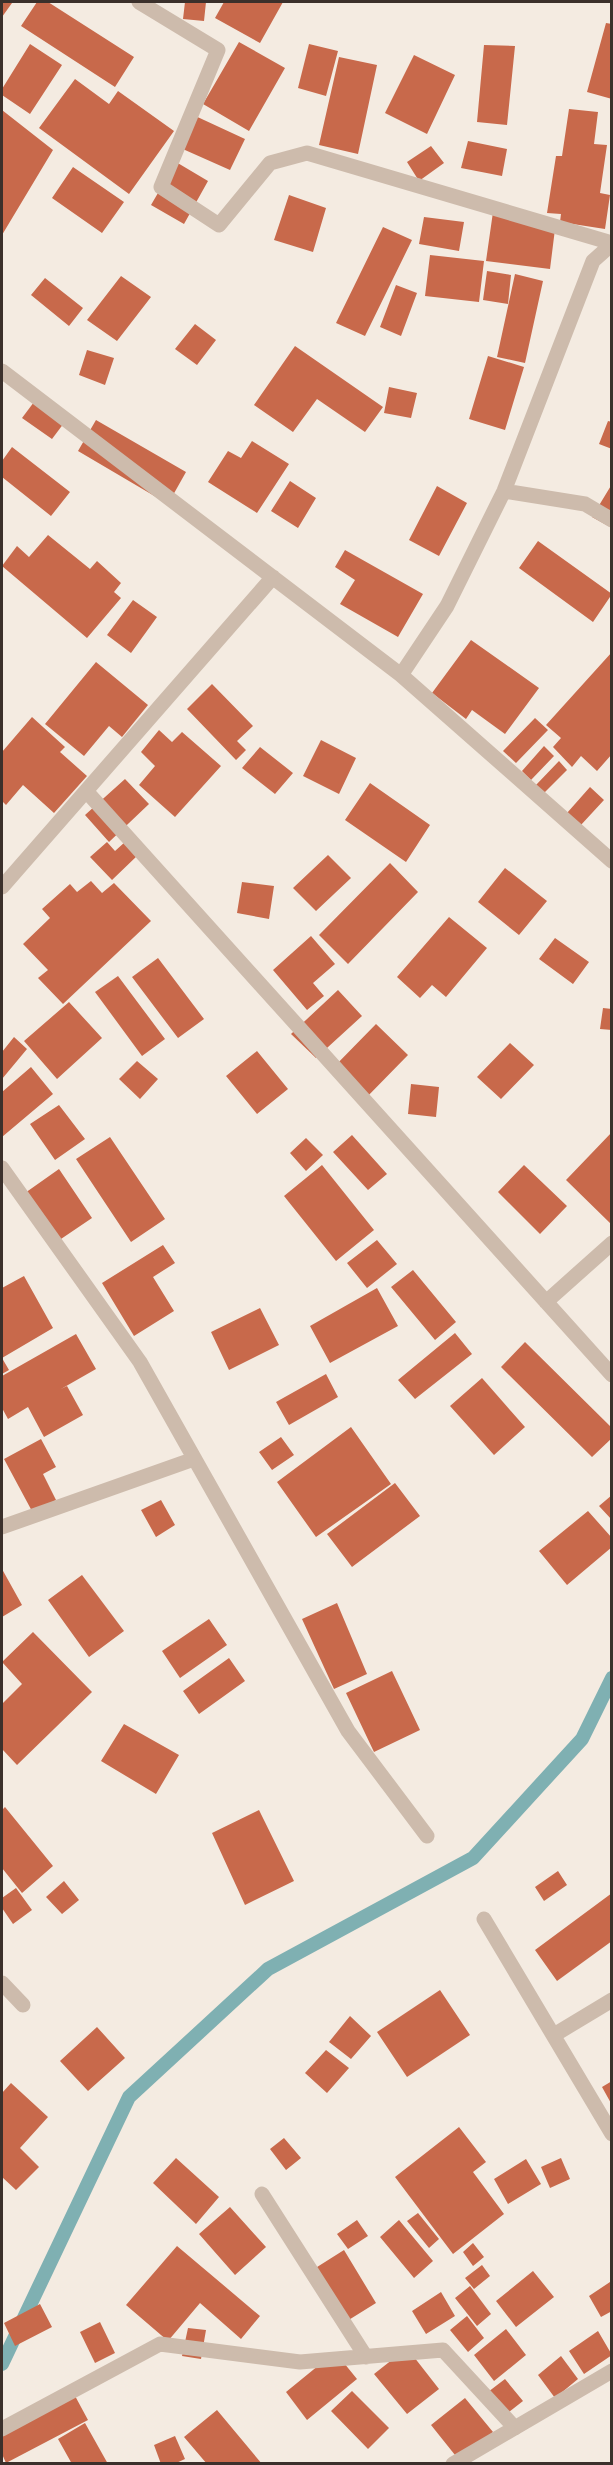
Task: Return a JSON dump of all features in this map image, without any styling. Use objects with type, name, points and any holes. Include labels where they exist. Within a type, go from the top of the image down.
[{"type":"street","points":[[139,2],[218,50],[161,187],[219,225],[270,163],[308,153],[612,243]]},
{"type":"street","points":[[401,675],[447,606],[504,491],[592,261],[612,243]]},
{"type":"street","points":[[2,371],[401,675],[612,861]]},
{"type":"street","points":[[504,491],[585,504],[612,520]]},
{"type":"street","points":[[2,887],[273,577]]},
{"type":"street","points":[[87,792],[612,1375]]},
{"type":"street","points":[[2,1168],[140,1362],[348,1731],[427,1836]]},
{"type":"street","points":[[546,1302],[612,1243]]},
{"type":"street","points":[[2,1527],[194,1459]]},
{"type":"street","points":[[484,1919],[612,2134]]},
{"type":"street","points":[[2,1983],[24,2005]]},
{"type":"street","points":[[554,2036],[612,2000]]},
{"type":"street","points":[[262,2193],[366,2357]]},
{"type":"street","points":[[2,2429],[160,2344],[300,2362],[443,2350],[515,2428]]},
{"type":"street","points":[[453,2463],[612,2371]]},
{"type":"building","points":[[2,2],[12,3],[2,17]]},
{"type":"building","points":[[37,2],[48,2],[134,57],[115,87],[21,26]]},
{"type":"building","points":[[185,2],[206,2],[204,21],[183,19]]},
{"type":"building","points":[[224,2],[283,2],[260,43],[215,18]]},
{"type":"building","points":[[606,23],[612,24],[612,99],[587,92]]},
{"type":"building","points":[[239,42],[285,68],[249,131],[203,104]]},
{"type":"building","points":[[30,44],[62,65],[30,114],[2,95],[2,89]]},
{"type":"building","points":[[309,44],[338,51],[326,96],[298,88]]},
{"type":"building","points":[[484,45],[515,46],[507,125],[477,122]]},
{"type":"building","points":[[414,55],[455,75],[427,134],[385,113]]},
{"type":"building","points":[[339,57],[377,65],[358,154],[319,145]]},
{"type":"building","points":[[75,79],[109,104],[118,91],[174,131],[129,194],[39,128]]},
{"type":"building","points":[[569,109],[598,112],[594,144],[607,145],[600,193],[610,195],[605,229],[560,222],[561,214],[547,213],[556,156],[562,156]]},
{"type":"building","points":[[2,110],[53,150],[2,235]]},
{"type":"building","points":[[191,114],[245,139],[230,170],[176,146]]},
{"type":"building","points":[[468,141],[507,149],[502,176],[461,168]]},
{"type":"building","points":[[431,146],[444,163],[419,181],[407,162]]},
{"type":"building","points":[[176,162],[208,181],[184,224],[151,205]]},
{"type":"building","points":[[73,167],[124,202],[102,233],[52,198]]},
{"type":"building","points":[[289,195],[326,208],[313,252],[274,240]]},
{"type":"building","points":[[493,212],[556,221],[550,269],[486,261]]},
{"type":"building","points":[[424,217],[464,222],[459,251],[419,244]]},
{"type":"building","points":[[383,227],[412,240],[365,336],[336,323]]},
{"type":"building","points":[[430,255],[484,261],[479,302],[425,296]]},
{"type":"building","points":[[487,271],[511,275],[508,304],[483,300]]},
{"type":"building","points":[[515,274],[543,281],[525,363],[497,357]]},
{"type":"building","points":[[121,276],[151,297],[117,341],[87,320]]},
{"type":"building","points":[[45,278],[83,308],[69,326],[31,295]]},
{"type":"building","points":[[396,285],[417,293],[401,336],[380,327]]},
{"type":"building","points":[[195,324],[216,340],[197,365],[175,349]]},
{"type":"building","points":[[295,346],[383,407],[365,432],[317,399],[293,432],[254,405]]},
{"type":"building","points":[[87,350],[114,358],[105,385],[79,375]]},
{"type":"building","points":[[488,356],[524,367],[505,430],[469,419]]},
{"type":"building","points":[[389,387],[417,393],[411,418],[384,413]]},
{"type":"building","points":[[34,402],[64,423],[52,439],[22,418]]},
{"type":"building","points":[[96,420],[186,472],[168,504],[78,451]]},
{"type":"building","points":[[608,421],[612,422],[612,449],[599,444]]},
{"type":"building","points":[[252,441],[289,464],[257,513],[208,482],[228,451],[241,458]]},
{"type":"building","points":[[12,447],[70,492],[51,516],[2,477],[2,461]]},
{"type":"building","points":[[290,481],[316,498],[298,528],[271,511]]},
{"type":"building","points":[[612,484],[612,528],[592,517]]},
{"type":"building","points":[[437,486],[467,503],[439,556],[409,540]]},
{"type":"building","points":[[48,535],[90,569],[97,561],[121,583],[114,592],[121,598],[87,638],[2,566],[17,546],[29,557]]},
{"type":"building","points":[[538,541],[612,594],[593,622],[519,568]]},
{"type":"building","points":[[345,550],[423,594],[398,637],[340,604],[355,580],[335,567]]},
{"type":"building","points":[[133,600],[157,617],[131,653],[107,635]]},
{"type":"building","points":[[471,640],[539,688],[505,734],[472,710],[466,719],[432,693]]},
{"type":"building","points":[[612,652],[612,754],[597,771],[581,756],[572,767],[553,747],[561,738],[546,725]]},
{"type":"building","points":[[96,662],[148,705],[122,737],[109,726],[84,756],[45,724]]},
{"type":"building","points":[[212,684],[253,726],[237,741],[246,750],[236,760],[187,709]]},
{"type":"building","points":[[32,717],[65,747],[60,752],[87,776],[54,813],[23,785],[6,805],[2,801],[2,752]]},
{"type":"building","points":[[535,718],[548,730],[516,763],[503,751]]},
{"type":"building","points":[[159,730],[172,742],[182,732],[221,766],[175,817],[139,785],[155,766],[141,752]]},
{"type":"building","points":[[321,740],[356,758],[339,794],[303,776]]},
{"type":"building","points":[[544,746],[554,756],[531,780],[522,771]]},
{"type":"building","points":[[260,747],[293,773],[275,794],[242,768]]},
{"type":"building","points":[[559,761],[567,770],[544,793],[536,785]]},
{"type":"building","points":[[125,779],[149,804],[109,842],[85,815]]},
{"type":"building","points":[[370,783],[430,825],[406,862],[345,820]]},
{"type":"building","points":[[590,787],[604,800],[580,826],[567,813]]},
{"type":"building","points":[[107,842],[115,851],[125,842],[138,855],[112,880],[90,857]]},
{"type":"building","points":[[328,855],[351,878],[316,911],[293,888]]},
{"type":"building","points":[[390,863],[418,892],[348,964],[319,935]]},
{"type":"building","points":[[505,868],[547,901],[519,935],[478,902]]},
{"type":"building","points":[[91,881],[102,893],[114,883],[151,921],[63,1004],[38,978],[48,970],[23,944],[50,918],[42,909],[70,884],[77,892]]},
{"type":"building","points":[[242,882],[274,886],[269,919],[237,913]]},
{"type":"building","points":[[449,917],[487,948],[446,997],[432,985],[420,998],[397,977]]},
{"type":"building","points":[[311,936],[335,964],[313,983],[324,996],[307,1010],[273,970]]},
{"type":"building","points":[[555,938],[589,962],[573,984],[539,959]]},
{"type":"building","points":[[158,958],[204,1019],[178,1038],[132,977]]},
{"type":"building","points":[[118,976],[165,1039],[142,1056],[95,992]]},
{"type":"building","points":[[338,990],[362,1016],[316,1058],[291,1034]]},
{"type":"building","points":[[69,1002],[102,1038],[57,1079],[24,1041]]},
{"type":"building","points":[[603,1008],[612,1009],[612,1030],[600,1029]]},
{"type":"building","points":[[376,1024],[408,1055],[362,1102],[330,1071]]},
{"type":"building","points":[[14,1037],[27,1049],[2,1079],[2,1052]]},
{"type":"building","points":[[510,1043],[534,1065],[501,1099],[477,1077]]},
{"type":"building","points":[[257,1051],[288,1089],[257,1114],[226,1076]]},
{"type":"building","points":[[137,1061],[158,1079],[140,1099],[119,1079]]},
{"type":"building","points":[[31,1067],[53,1094],[2,1137],[2,1092]]},
{"type":"building","points":[[411,1084],[439,1087],[436,1117],[408,1114]]},
{"type":"building","points":[[59,1105],[85,1139],[55,1160],[30,1124]]},
{"type":"building","points":[[612,1132],[612,1225],[566,1180]]},
{"type":"building","points":[[352,1135],[387,1174],[368,1190],[333,1152]]},
{"type":"building","points":[[110,1137],[165,1219],[131,1242],[76,1159]]},
{"type":"building","points":[[306,1138],[323,1155],[306,1171],[290,1153]]},
{"type":"building","points":[[322,1165],[374,1230],[336,1261],[284,1196]]},
{"type":"building","points":[[524,1165],[567,1206],[540,1234],[498,1192]]},
{"type":"building","points":[[59,1169],[92,1218],[58,1241],[25,1193]]},
{"type":"building","points":[[377,1240],[397,1264],[367,1288],[347,1263]]},
{"type":"building","points":[[163,1245],[175,1263],[153,1277],[174,1311],[134,1336],[102,1283]]},
{"type":"building","points":[[413,1270],[456,1322],[435,1340],[391,1287]]},
{"type":"building","points":[[24,1276],[53,1328],[2,1358],[2,1288]]},
{"type":"building","points":[[377,1288],[398,1326],[330,1363],[310,1326]]},
{"type":"building","points":[[260,1308],[279,1345],[229,1370],[211,1332]]},
{"type":"building","points":[[455,1333],[472,1354],[415,1399],[398,1380]]},
{"type":"building","points":[[76,1334],[96,1369],[61,1389],[67,1386],[83,1415],[44,1437],[28,1407],[8,1419],[2,1408],[2,1376]]},
{"type":"building","points":[[525,1342],[612,1428],[612,1438],[592,1457],[501,1367]]},
{"type":"building","points":[[2,1358],[9,1370],[2,1374]]},
{"type":"building","points":[[326,1374],[338,1397],[289,1425],[276,1402]]},
{"type":"building","points":[[482,1378],[525,1427],[494,1455],[450,1406]]},
{"type":"building","points":[[351,1427],[391,1484],[316,1537],[277,1482]]},
{"type":"building","points":[[281,1437],[294,1455],[272,1470],[259,1452]]},
{"type":"building","points":[[41,1439],[56,1467],[43,1474],[56,1500],[33,1513],[4,1459]]},
{"type":"building","points":[[395,1483],[420,1516],[352,1567],[327,1534]]},
{"type":"building","points":[[612,1495],[612,1520],[599,1506]]},
{"type":"building","points":[[161,1500],[175,1525],[156,1537],[141,1510]]},
{"type":"building","points":[[588,1511],[612,1538],[612,1547],[567,1585],[539,1551]]},
{"type":"building","points":[[2,1569],[22,1605],[2,1617]]},
{"type":"building","points":[[82,1575],[124,1631],[89,1657],[48,1600]]},
{"type":"building","points":[[337,1603],[367,1674],[334,1689],[302,1619]]},
{"type":"building","points":[[209,1619],[227,1645],[180,1678],[162,1651]]},
{"type":"building","points":[[33,1632],[92,1692],[17,1765],[2,1749],[2,1704],[22,1684],[2,1662]]},
{"type":"building","points":[[229,1658],[245,1681],[199,1714],[183,1691]]},
{"type":"building","points":[[392,1671],[420,1730],[374,1752],[346,1693]]},
{"type":"building","points":[[124,1724],[179,1755],[156,1794],[101,1761]]},
{"type":"building","points":[[5,1807],[53,1866],[22,1893],[2,1868],[2,1810]]},
{"type":"building","points":[[259,1810],[294,1881],[245,1905],[212,1833]]},
{"type":"building","points":[[558,1871],[567,1885],[544,1901],[535,1887]]},
{"type":"building","points":[[64,1881],[79,1900],[62,1914],[46,1897]]},
{"type":"building","points":[[16,1888],[32,1910],[13,1924],[2,1908],[2,1898]]},
{"type":"building","points":[[612,1893],[612,1941],[557,1981],[535,1950]]},
{"type":"building","points":[[440,1990],[470,2035],[407,2077],[377,2032]]},
{"type":"building","points":[[350,2016],[371,2036],[351,2059],[329,2042]]},
{"type":"building","points":[[97,2027],[125,2058],[88,2091],[60,2061]]},
{"type":"building","points":[[326,2050],[349,2068],[327,2093],[305,2073]]},
{"type":"building","points":[[612,2081],[612,2105],[602,2087]]},
{"type":"building","points":[[11,2083],[48,2117],[20,2148],[39,2167],[16,2190],[2,2177],[2,2093]]},
{"type":"building","points":[[459,2127],[486,2162],[473,2172],[504,2214],[453,2254],[395,2177]]},
{"type":"building","points":[[284,2138],[301,2158],[286,2170],[270,2149]]},
{"type":"building","points":[[176,2158],[219,2197],[196,2224],[153,2183]]},
{"type":"building","points":[[561,2158],[570,2179],[550,2188],[541,2167]]},
{"type":"building","points":[[526,2159],[541,2184],[508,2204],[494,2179]]},
{"type":"building","points":[[230,2207],[266,2247],[235,2275],[199,2234]]},
{"type":"building","points":[[418,2213],[439,2239],[429,2248],[407,2221]]},
{"type":"building","points":[[357,2220],[368,2236],[348,2249],[337,2234]]},
{"type":"building","points":[[399,2220],[433,2261],[414,2278],[380,2237]]},
{"type":"building","points":[[473,2243],[484,2257],[473,2266],[463,2252]]},
{"type":"building","points":[[177,2246],[260,2316],[241,2339],[200,2303],[168,2341],[126,2305]]},
{"type":"building","points":[[344,2250],[376,2303],[339,2326],[306,2274]]},
{"type":"building","points":[[482,2265],[490,2276],[474,2289],[465,2278]]},
{"type":"building","points":[[533,2271],[554,2297],[516,2327],[496,2301]]},
{"type":"building","points":[[610,2282],[612,2311],[601,2317],[589,2296]]},
{"type":"building","points":[[470,2286],[491,2314],[477,2326],[455,2298]]},
{"type":"building","points":[[441,2292],[455,2316],[426,2334],[412,2311]]},
{"type":"building","points":[[40,2304],[52,2327],[15,2346],[4,2323]]},
{"type":"building","points":[[467,2316],[484,2338],[468,2352],[450,2330]]},
{"type":"building","points":[[100,2322],[115,2353],[95,2363],[80,2332]]},
{"type":"building","points":[[188,2328],[206,2330],[201,2359],[182,2356]]},
{"type":"building","points":[[506,2329],[526,2355],[494,2381],[474,2355]]},
{"type":"building","points":[[598,2331],[612,2355],[584,2374],[569,2351]]},
{"type":"building","points":[[407,2348],[439,2389],[407,2414],[374,2374]]},
{"type":"building","points":[[335,2352],[357,2379],[307,2420],[286,2392]]},
{"type":"building","points":[[561,2356],[578,2379],[555,2398],[538,2375]]},
{"type":"building","points":[[505,2379],[523,2401],[505,2415],[488,2392]]},
{"type":"building","points":[[352,2391],[389,2428],[368,2449],[331,2411]]},
{"type":"building","points":[[74,2394],[88,2420],[6,2463],[2,2454],[2,2432]]},
{"type":"building","points":[[465,2398],[493,2432],[459,2460],[431,2425]]},
{"type":"building","points":[[217,2410],[262,2464],[207,2464],[184,2437]]},
{"type":"building","points":[[85,2423],[108,2464],[72,2464],[58,2439]]},
{"type":"building","points":[[175,2436],[185,2459],[174,2464],[161,2464],[154,2445]]},
{"type":"waterway","points":[[2,2364],[129,2097],[268,1969],[473,1858],[582,1739],[612,1678]]}]
